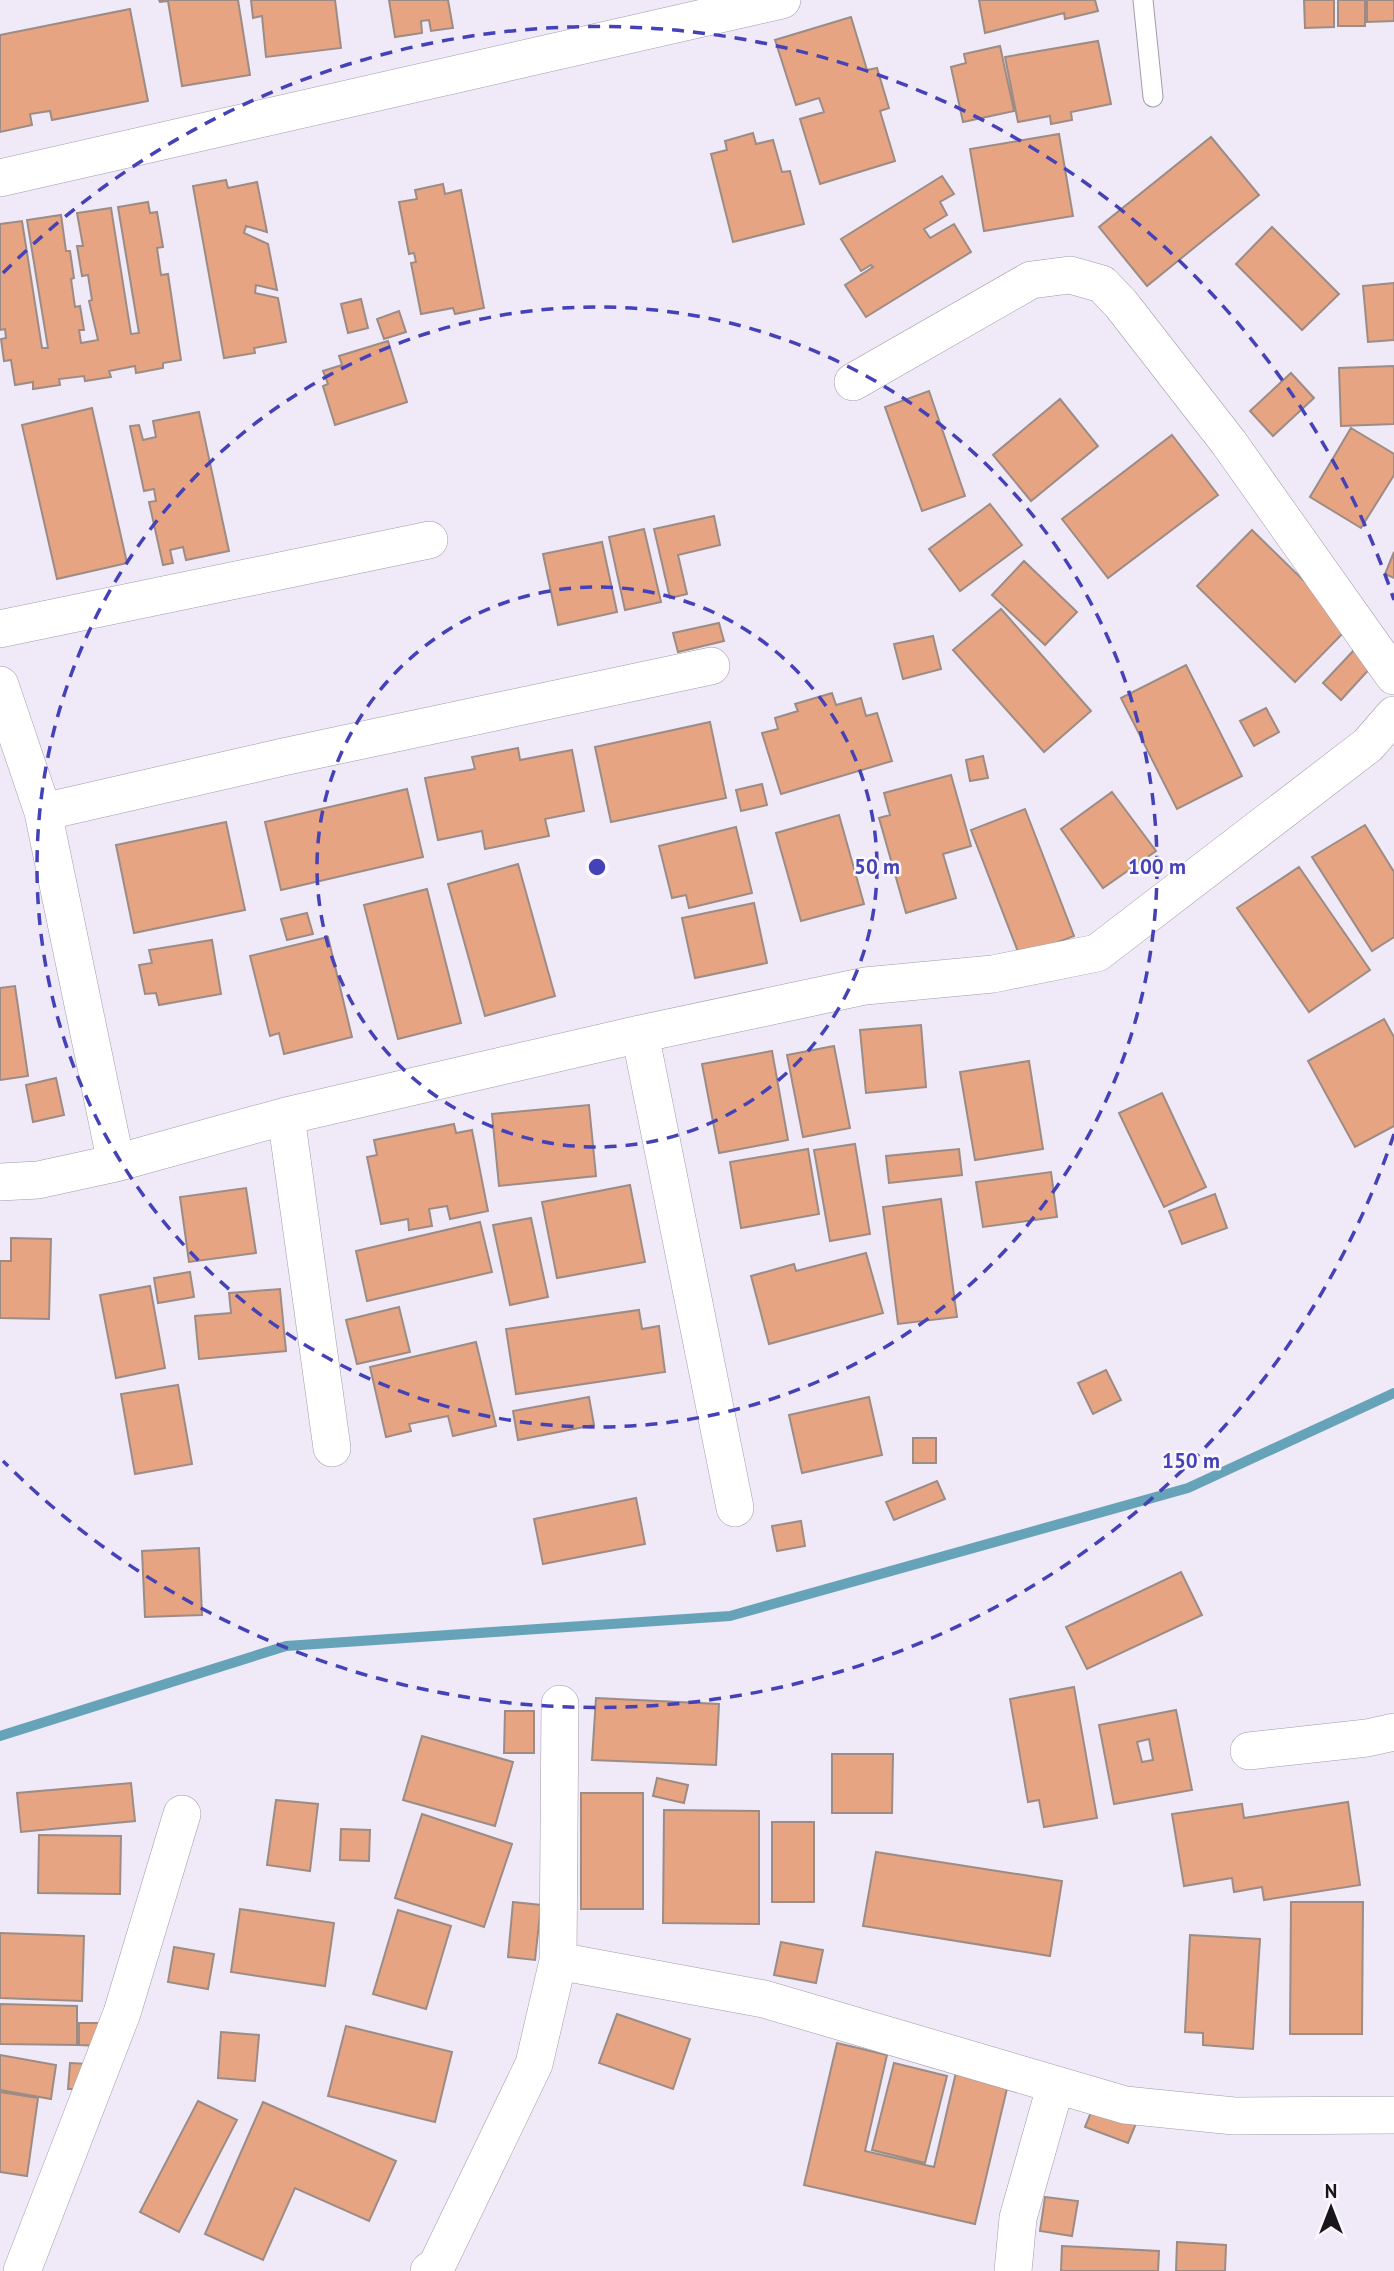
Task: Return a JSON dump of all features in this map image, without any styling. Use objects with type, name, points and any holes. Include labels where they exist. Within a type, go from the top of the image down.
[{"type":"street","points":[[0,178],[782,0]]},
{"type":"street","points":[[853,382],[1031,280],[1070,275],[1102,284],[1121,304],[1229,443],[1394,676]]},
{"type":"street","points":[[0,629],[429,540]]},
{"type":"street","points":[[43,812],[283,757],[710,666]]},
{"type":"street","points":[[0,689],[43,812],[116,1163]]},
{"type":"street","points":[[0,1182],[38,1180],[116,1163],[286,1116],[640,1034],[865,986],[993,974],[1097,953],[1381,754],[1394,715]]},
{"type":"street","points":[[640,1034],[735,1508]]},
{"type":"street","points":[[286,1116],[332,1448]]},
{"type":"street","points":[[429,2271],[437,2265],[534,2064],[558,1961],[560,1704]]},
{"type":"street","points":[[1249,1751],[1367,1738],[1394,1732]]},
{"type":"street","points":[[22,2271],[122,2013],[182,1814]]},
{"type":"street","points":[[558,1961],[764,1999],[1125,2105],[1234,2116],[1394,2115]]},
{"type":"street","points":[[1013,2271],[1018,2218],[1052,2098],[1058,2086]]},
{"type":"lane","points":[[1143,0],[1153,97]]},
{"type":"building","points":[[159,0],[238,0],[250,75],[182,86],[168,1]]},
{"type":"building","points":[[251,0],[335,0],[341,48],[266,57],[262,16],[253,18]]},
{"type":"building","points":[[389,0],[448,0],[453,28],[431,31],[429,20],[421,21],[422,33],[395,37]]},
{"type":"building","points":[[979,0],[1095,0],[1098,11],[1065,19],[1064,13],[985,33]]},
{"type":"building","points":[[1304,0],[1334,0],[1334,27],[1305,28]]},
{"type":"building","points":[[1338,0],[1365,0],[1365,26],[1338,26]]},
{"type":"building","points":[[1367,0],[1394,0],[1394,21],[1367,22]]},
{"type":"building","points":[[130,9],[148,101],[52,120],[50,111],[30,114],[32,125],[0,132],[0,35]]},
{"type":"building","points":[[851,17],[867,70],[877,68],[889,108],[880,111],[895,161],[820,184],[800,119],[824,112],[819,98],[796,105],[775,40]]},
{"type":"building","points":[[1098,41],[1111,104],[1071,112],[1072,120],[1051,124],[1050,116],[1018,122],[1005,57]]},
{"type":"building","points":[[1000,46],[1014,111],[963,122],[951,67],[966,63],[964,54]]},
{"type":"building","points":[[753,133],[756,144],[773,140],[782,172],[790,171],[804,224],[733,242],[711,154],[727,150],[725,141]]},
{"type":"building","points":[[1059,134],[1073,216],[984,231],[970,149]]},
{"type":"building","points":[[1211,137],[1259,195],[1147,286],[1099,227]]},
{"type":"building","points":[[942,176],[954,194],[940,202],[947,215],[924,229],[930,238],[954,224],[971,252],[866,317],[845,285],[873,267],[871,265],[861,271],[841,239]]},
{"type":"building","points":[[226,180],[228,188],[257,182],[267,232],[246,226],[244,233],[268,244],[277,290],[256,285],[255,293],[278,298],[286,342],[254,348],[255,353],[224,358],[193,186]]},
{"type":"building","points":[[443,184],[445,194],[461,190],[484,308],[455,314],[453,308],[421,314],[411,263],[416,262],[414,253],[409,254],[399,202],[417,199],[415,190]]},
{"type":"building","points":[[148,202],[150,213],[157,212],[163,247],[157,248],[161,275],[168,274],[181,360],[163,363],[163,368],[136,373],[135,366],[109,371],[111,377],[85,381],[84,376],[59,379],[60,385],[33,389],[33,382],[15,385],[11,360],[4,361],[1,339],[6,338],[5,329],[0,330],[0,224],[22,221],[42,348],[48,348],[27,220],[61,215],[66,251],[70,251],[75,307],[80,306],[84,330],[79,330],[81,343],[98,340],[89,301],[92,300],[88,275],[82,276],[77,246],[83,246],[77,213],[111,208],[131,334],[139,333],[118,207]]},
{"type":"building","points":[[1272,227],[1339,294],[1302,330],[1236,264]]},
{"type":"building","points":[[1394,283],[1394,340],[1368,342],[1363,286]]},
{"type":"building","points":[[361,299],[368,328],[348,333],[341,304]]},
{"type":"building","points":[[399,311],[406,332],[384,339],[377,319]]},
{"type":"building","points":[[388,341],[407,402],[335,425],[323,386],[328,384],[323,371],[342,365],[339,356]]},
{"type":"building","points":[[1394,366],[1394,424],[1341,426],[1339,368]]},
{"type":"building","points":[[1291,373],[1314,398],[1273,436],[1250,411]]},
{"type":"building","points":[[929,391],[965,496],[922,511],[885,407]]},
{"type":"building","points":[[1060,399],[1098,446],[1031,501],[993,455]]},
{"type":"building","points":[[92,408],[127,563],[57,579],[22,425]]},
{"type":"building","points":[[199,412],[229,551],[186,560],[183,547],[170,550],[173,563],[163,565],[149,502],[156,501],[154,489],[144,491],[130,426],[139,425],[143,440],[156,437],[153,421]]},
{"type":"building","points":[[1351,428],[1394,454],[1394,475],[1361,528],[1310,497]]},
{"type":"building","points":[[1172,435],[1218,495],[1108,578],[1062,519]]},
{"type":"building","points":[[990,504],[1022,545],[960,591],[929,549]]},
{"type":"building","points":[[714,516],[720,545],[678,555],[687,594],[670,598],[654,529]]},
{"type":"building","points":[[644,529],[661,602],[625,610],[609,537]]},
{"type":"building","points":[[1252,530],[1350,626],[1295,682],[1197,586]]},
{"type":"building","points":[[602,542],[617,612],[558,625],[543,554]]},
{"type":"building","points":[[1394,552],[1394,578],[1385,574]]},
{"type":"building","points":[[1024,561],[1077,612],[1045,645],[992,595]]},
{"type":"building","points":[[1001,609],[1091,711],[1044,752],[953,650]]},
{"type":"building","points":[[719,623],[724,641],[678,652],[673,633]]},
{"type":"building","points":[[933,636],[941,669],[903,679],[894,644]]},
{"type":"building","points":[[1355,649],[1373,665],[1341,700],[1323,683]]},
{"type":"building","points":[[1186,665],[1242,776],[1177,809],[1121,698]]},
{"type":"building","points":[[832,693],[836,705],[861,698],[866,716],[877,713],[892,761],[781,794],[762,733],[778,729],[775,718],[798,711],[795,704]]},
{"type":"building","points":[[1266,708],[1279,732],[1254,746],[1240,721]]},
{"type":"building","points":[[710,722],[726,798],[611,822],[595,747]]},
{"type":"building","points":[[518,748],[520,760],[572,750],[584,811],[545,819],[549,836],[485,849],[482,831],[438,840],[425,778],[475,769],[472,757]]},
{"type":"building","points":[[983,756],[988,778],[970,781],[966,760]]},
{"type":"building","points":[[951,775],[971,846],[943,854],[956,898],[906,913],[879,818],[890,815],[884,793]]},
{"type":"building","points":[[762,784],[767,805],[741,811],[736,790]]},
{"type":"building","points":[[407,789],[423,857],[281,890],[265,822]]},
{"type":"building","points":[[1112,792],[1156,851],[1103,888],[1061,829]]},
{"type":"building","points":[[1025,809],[1074,936],[1020,957],[971,830]]},
{"type":"building","points":[[839,815],[864,904],[801,921],[776,833]]},
{"type":"building","points":[[226,822],[245,910],[134,933],[116,845]]},
{"type":"building","points":[[1365,825],[1394,872],[1394,937],[1372,951],[1312,857]]},
{"type":"building","points":[[736,827],[752,893],[689,908],[686,895],[672,898],[659,846]]},
{"type":"building","points":[[518,864],[555,996],[485,1016],[448,884]]},
{"type":"building","points":[[1299,867],[1370,970],[1309,1012],[1237,908]]},
{"type":"building","points":[[427,889],[461,1023],[398,1039],[364,905]]},
{"type":"building","points":[[754,903],[767,963],[695,978],[682,918]]},
{"type":"building","points":[[307,913],[313,934],[287,940],[281,919]]},
{"type":"building","points":[[328,937],[352,1037],[284,1054],[279,1033],[270,1036],[250,956]]},
{"type":"building","points":[[212,940],[221,994],[159,1005],[156,993],[145,994],[139,965],[152,963],[149,950]]},
{"type":"building","points":[[15,986],[28,1076],[0,1080],[0,988]]},
{"type":"building","points":[[1384,1019],[1394,1037],[1394,1126],[1355,1147],[1308,1061]]},
{"type":"building","points":[[921,1025],[926,1087],[866,1093],[860,1030]]},
{"type":"building","points":[[834,1046],[850,1128],[803,1137],[787,1055]]},
{"type":"building","points":[[772,1051],[788,1140],[719,1153],[702,1064]]},
{"type":"building","points":[[1029,1061],[1043,1149],[975,1160],[960,1072]]},
{"type":"building","points":[[56,1078],[64,1115],[33,1122],[26,1085]]},
{"type":"building","points":[[1162,1093],[1206,1187],[1164,1207],[1119,1113]]},
{"type":"building","points":[[589,1105],[596,1176],[499,1186],[492,1114]]},
{"type":"building","points":[[454,1124],[456,1133],[472,1130],[488,1211],[450,1219],[447,1206],[429,1209],[432,1226],[409,1230],[408,1219],[381,1224],[367,1157],[377,1155],[374,1140]]},
{"type":"building","points":[[855,1144],[870,1234],[830,1241],[814,1150]]},
{"type":"building","points":[[808,1149],[819,1214],[741,1228],[730,1162]]},
{"type":"building","points":[[959,1149],[962,1175],[889,1183],[886,1156]]},
{"type":"building","points":[[1051,1172],[1057,1217],[983,1227],[976,1182]]},
{"type":"building","points":[[630,1185],[645,1262],[557,1278],[542,1202]]},
{"type":"building","points":[[246,1188],[256,1253],[189,1262],[180,1197]]},
{"type":"building","points":[[1215,1194],[1227,1228],[1182,1244],[1169,1211]]},
{"type":"building","points":[[941,1199],[957,1317],[898,1324],[883,1207]]},
{"type":"building","points":[[531,1218],[548,1297],[510,1305],[493,1225]]},
{"type":"building","points":[[480,1222],[492,1272],[367,1301],[356,1251]]},
{"type":"building","points":[[11,1238],[51,1239],[49,1319],[0,1318],[0,1261],[11,1261]]},
{"type":"building","points":[[866,1253],[883,1313],[769,1344],[751,1276],[794,1264],[796,1271]]},
{"type":"building","points":[[190,1272],[194,1297],[158,1303],[154,1278]]},
{"type":"building","points":[[150,1286],[165,1368],[116,1378],[100,1295]]},
{"type":"building","points":[[280,1289],[286,1351],[199,1359],[195,1316],[231,1313],[229,1293]]},
{"type":"building","points":[[399,1307],[410,1352],[357,1364],[346,1320]]},
{"type":"building","points":[[639,1310],[642,1329],[659,1326],[665,1372],[516,1394],[506,1329]]},
{"type":"building","points":[[476,1342],[496,1426],[453,1436],[448,1416],[409,1424],[411,1431],[386,1437],[370,1367]]},
{"type":"building","points":[[1106,1370],[1121,1400],[1093,1414],[1078,1383]]},
{"type":"building","points":[[178,1385],[192,1464],[135,1474],[121,1394]]},
{"type":"building","points":[[589,1397],[594,1425],[518,1440],[513,1411]]},
{"type":"building","points":[[869,1397],[882,1455],[802,1473],[789,1415]]},
{"type":"building","points":[[913,1438],[936,1438],[936,1463],[913,1463]]},
{"type":"building","points":[[937,1481],[945,1499],[894,1520],[886,1502]]},
{"type":"building","points":[[636,1498],[645,1544],[543,1564],[534,1519]]},
{"type":"building","points":[[801,1521],[805,1546],[777,1551],[772,1526]]},
{"type":"building","points":[[199,1548],[202,1615],[145,1617],[142,1551]]},
{"type":"building","points":[[1181,1572],[1202,1615],[1087,1669],[1066,1627]]},
{"type":"building","points":[[1074,1687],[1097,1818],[1044,1827],[1039,1800],[1028,1802],[1010,1699]]},
{"type":"building","points":[[596,1698],[719,1704],[716,1765],[592,1760]]},
{"type":"building","points":[[1176,1710],[1192,1790],[1114,1804],[1099,1725]],"holes":[[[1149,1739],[1153,1760],[1142,1762],[1137,1742]]]},
{"type":"building","points":[[505,1711],[534,1711],[534,1753],[504,1753]]},
{"type":"building","points":[[422,1736],[513,1762],[495,1826],[403,1800]]},
{"type":"building","points":[[832,1754],[893,1754],[892,1813],[832,1813]]},
{"type":"building","points":[[657,1778],[688,1785],[684,1803],[653,1796]]},
{"type":"building","points":[[131,1783],[135,1821],[21,1832],[17,1793]]},
{"type":"building","points":[[581,1793],[643,1793],[643,1909],[581,1909]]},
{"type":"building","points":[[276,1800],[318,1804],[310,1871],[267,1865]]},
{"type":"building","points":[[1348,1802],[1360,1885],[1264,1900],[1262,1887],[1234,1892],[1232,1878],[1184,1886],[1172,1814],[1242,1804],[1244,1818]]},
{"type":"building","points":[[664,1810],[759,1811],[759,1924],[663,1923]]},
{"type":"building","points":[[422,1814],[512,1844],[484,1927],[395,1898]]},
{"type":"building","points":[[772,1822],[814,1822],[814,1902],[772,1902]]},
{"type":"building","points":[[341,1829],[370,1830],[369,1861],[340,1860]]},
{"type":"building","points":[[39,1835],[121,1836],[120,1894],[38,1893]]},
{"type":"building","points":[[876,1852],[1062,1881],[1050,1956],[863,1926]]},
{"type":"building","points":[[513,1902],[541,1905],[535,1960],[508,1957]]},
{"type":"building","points":[[1291,1902],[1363,1902],[1362,2034],[1290,2034]]},
{"type":"building","points":[[240,1909],[334,1923],[325,1986],[231,1972]]},
{"type":"building","points":[[398,1910],[451,1926],[426,2009],[373,1994]]},
{"type":"building","points":[[0,1933],[84,1936],[82,2001],[0,1998]]},
{"type":"building","points":[[1190,1935],[1260,1939],[1253,2049],[1203,2045],[1203,2033],[1185,2032]]},
{"type":"building","points":[[781,1942],[823,1950],[816,1983],[774,1975]]},
{"type":"building","points":[[174,1947],[214,1954],[208,1989],[168,1982]]},
{"type":"building","points":[[0,2004],[77,2006],[77,2045],[0,2044]]},
{"type":"building","points":[[617,2014],[690,2039],[673,2089],[599,2063]]},
{"type":"building","points":[[79,2023],[101,2023],[100,2046],[79,2045]]},
{"type":"building","points":[[346,2026],[452,2052],[435,2122],[328,2096]]},
{"type":"building","points":[[221,2032],[259,2035],[255,2081],[218,2078]]},
{"type":"building","points":[[837,2043],[887,2055],[865,2151],[934,2167],[957,2068],[1009,2080],[975,2224],[804,2185]]},
{"type":"building","points":[[0,2055],[56,2065],[51,2099],[0,2090]]},
{"type":"building","points":[[70,2063],[88,2064],[87,2089],[68,2089]]},
{"type":"building","points":[[894,2063],[947,2076],[925,2163],[872,2150]]},
{"type":"building","points":[[0,2092],[38,2098],[27,2176],[0,2172]]},
{"type":"building","points":[[198,2101],[237,2120],[179,2232],[140,2212]]},
{"type":"building","points":[[263,2102],[396,2161],[369,2221],[295,2188],[263,2260],[205,2234]]},
{"type":"building","points":[[1094,2105],[1137,2121],[1128,2143],[1085,2127]]},
{"type":"building","points":[[1045,2197],[1078,2201],[1072,2236],[1040,2231]]},
{"type":"building","points":[[1177,2242],[1226,2245],[1225,2271],[1176,2271]]},
{"type":"building","points":[[1062,2246],[1159,2251],[1158,2271],[1061,2271]]},
{"type":"waterway","points":[[0,1736],[286,1646],[730,1616],[1188,1488],[1394,1393]]}]
